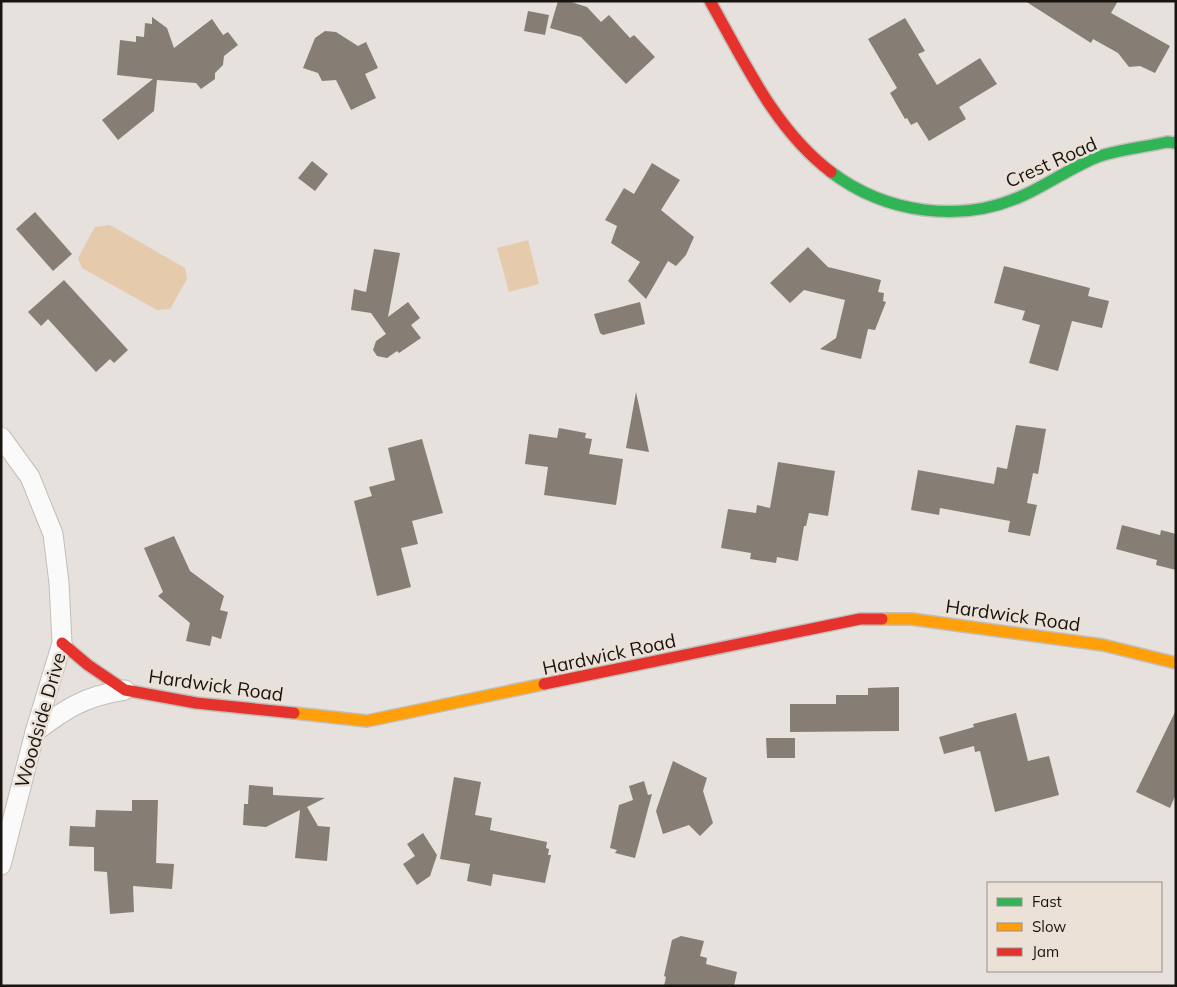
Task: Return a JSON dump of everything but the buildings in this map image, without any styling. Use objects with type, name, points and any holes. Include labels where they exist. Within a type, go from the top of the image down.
[{"type":"street","name":"Crest Road","points":[[710,1],[756,82],[796,142],[828,173],[868,196],[899,207],[950,213],[1008,202],[1095,158],[1167,142],[1176,142]]},
{"type":"street","name":"Woodside Drive","points":[[1,437],[30,477],[53,534],[59,583],[62,643],[35,732],[1,865]]},
{"type":"street","name":"Hardwick Road","points":[[62,643],[88,665],[125,690],[196,703],[367,721],[860,619],[911,619],[1103,645],[1176,663]]},
{"type":"street","points":[[35,732],[62,711],[98,694],[125,690]]},
{"type":"shaded area","points":[[110,225],[185,268],[187,279],[170,309],[157,310],[82,268],[78,258],[95,227]]},
{"type":"shaded area","points":[[528,240],[539,284],[509,292],[497,248]]},
{"type":"traffic: fast","points":[[831,172],[852,186],[875,197],[899,205],[949,212],[974,210],[998,205],[1022,196],[1100,156],[1167,142],[1176,143]]},
{"type":"traffic: slow","points":[[882,619],[911,619],[1103,645],[1176,663]]},
{"type":"traffic: slow","points":[[294,713],[367,721],[544,684]]},
{"type":"traffic: jam","points":[[710,1],[748,70],[777,115],[793,136],[831,172]]},
{"type":"traffic: jam","points":[[544,684],[860,619],[882,619]]},
{"type":"traffic: jam","points":[[62,643],[88,665],[125,690],[196,703],[294,713]]}]
